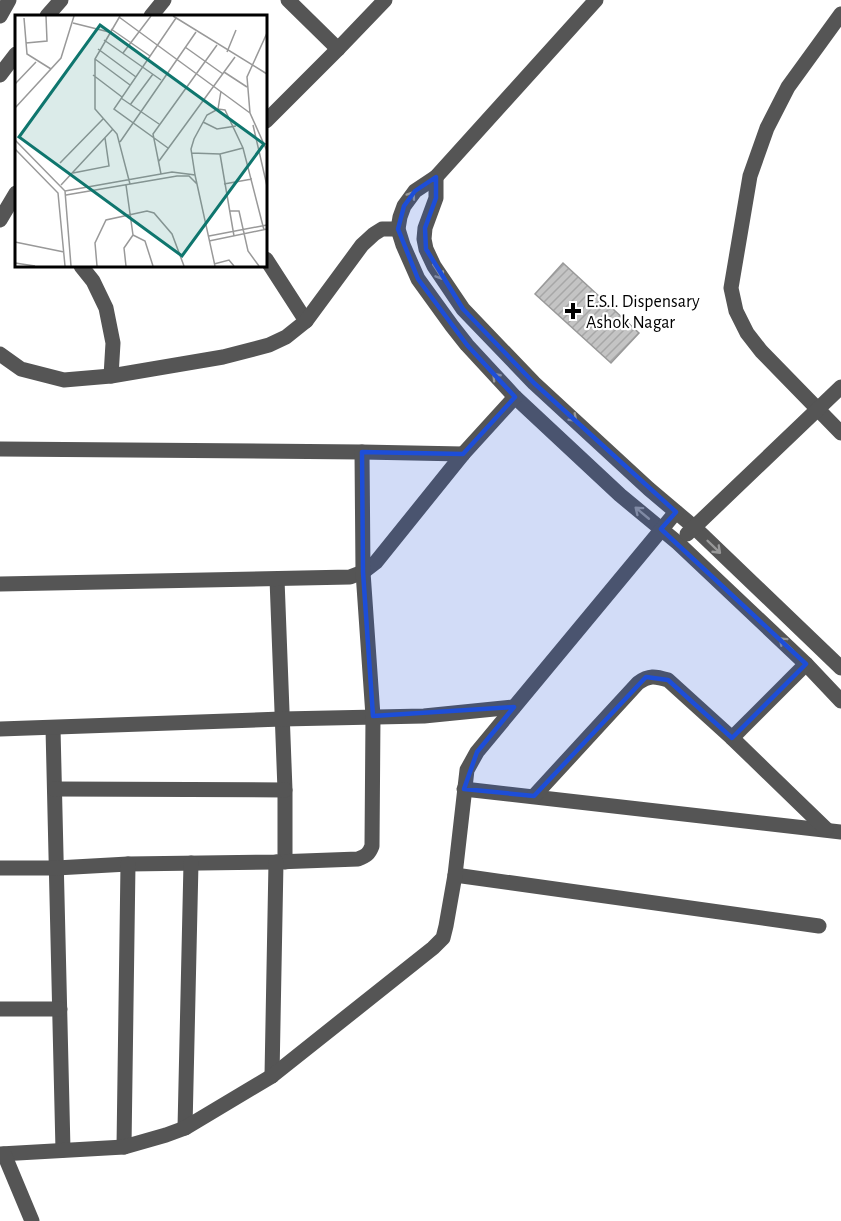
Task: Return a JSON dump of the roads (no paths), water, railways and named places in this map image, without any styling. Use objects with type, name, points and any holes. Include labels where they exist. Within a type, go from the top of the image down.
[{"type":"street","points":[[0,16],[9,0]]},
{"type":"street","points":[[48,15],[61,0]]},
{"type":"street","points":[[152,15],[164,0]]},
{"type":"street","points":[[288,0],[338,49]]},
{"type":"street","points":[[267,120],[385,0]]},
{"type":"street","points":[[596,0],[436,177],[415,191],[404,206],[400,217],[398,229],[403,245],[418,279],[436,304],[467,345],[515,397],[620,495],[678,543],[806,664],[841,701]]},
{"type":"street","points":[[841,14],[788,87],[766,128],[750,176],[731,288],[736,311],[747,333],[761,351],[841,432]]},
{"type":"street","points":[[0,75],[15,55]]},
{"type":"street","points":[[436,177],[436,198],[425,228],[426,249],[434,266],[463,309],[534,382],[694,526],[841,669]]},
{"type":"street","points":[[0,220],[15,198]]},
{"type":"street","points":[[0,354],[21,369],[64,380],[111,376],[223,357],[269,345],[286,337],[306,321],[362,245],[374,234],[382,229],[398,229]]},
{"type":"street","points":[[267,261],[306,321]]},
{"type":"street","points":[[82,267],[93,281],[106,308],[112,343],[111,376]]},
{"type":"street","points":[[678,543],[841,387]]},
{"type":"street","points":[[0,584],[350,577],[363,572],[376,562],[463,454],[515,397]]},
{"type":"street","points":[[0,449],[463,454]]},
{"type":"street","points":[[0,868],[358,859],[370,852],[372,846],[373,716],[363,572],[362,452]]},
{"type":"street","points":[[32,1221],[2,1154],[124,1147],[185,1128],[272,1076],[443,938],[455,875],[467,770],[477,752],[676,512]]},
{"type":"street","points":[[272,1076],[285,790],[277,579]]},
{"type":"street","points":[[732,738],[806,664]]},
{"type":"street","points":[[534,796],[638,683],[646,677],[657,677],[668,680],[834,830]]},
{"type":"street","points":[[0,729],[424,716],[514,707]]},
{"type":"street","points":[[53,728],[63,1150]]},
{"type":"street","points":[[55,789],[285,790]]},
{"type":"street","points":[[464,789],[834,830]]},
{"type":"street","points":[[185,1128],[191,863]]},
{"type":"street","points":[[124,1147],[128,864]]},
{"type":"street","points":[[455,875],[819,926]]},
{"type":"street","points":[[0,1009],[60,1009]]},
{"type":"place","name":"E.S.I. Dispensary Ashok Nagar","points":[[573,311]]}]
